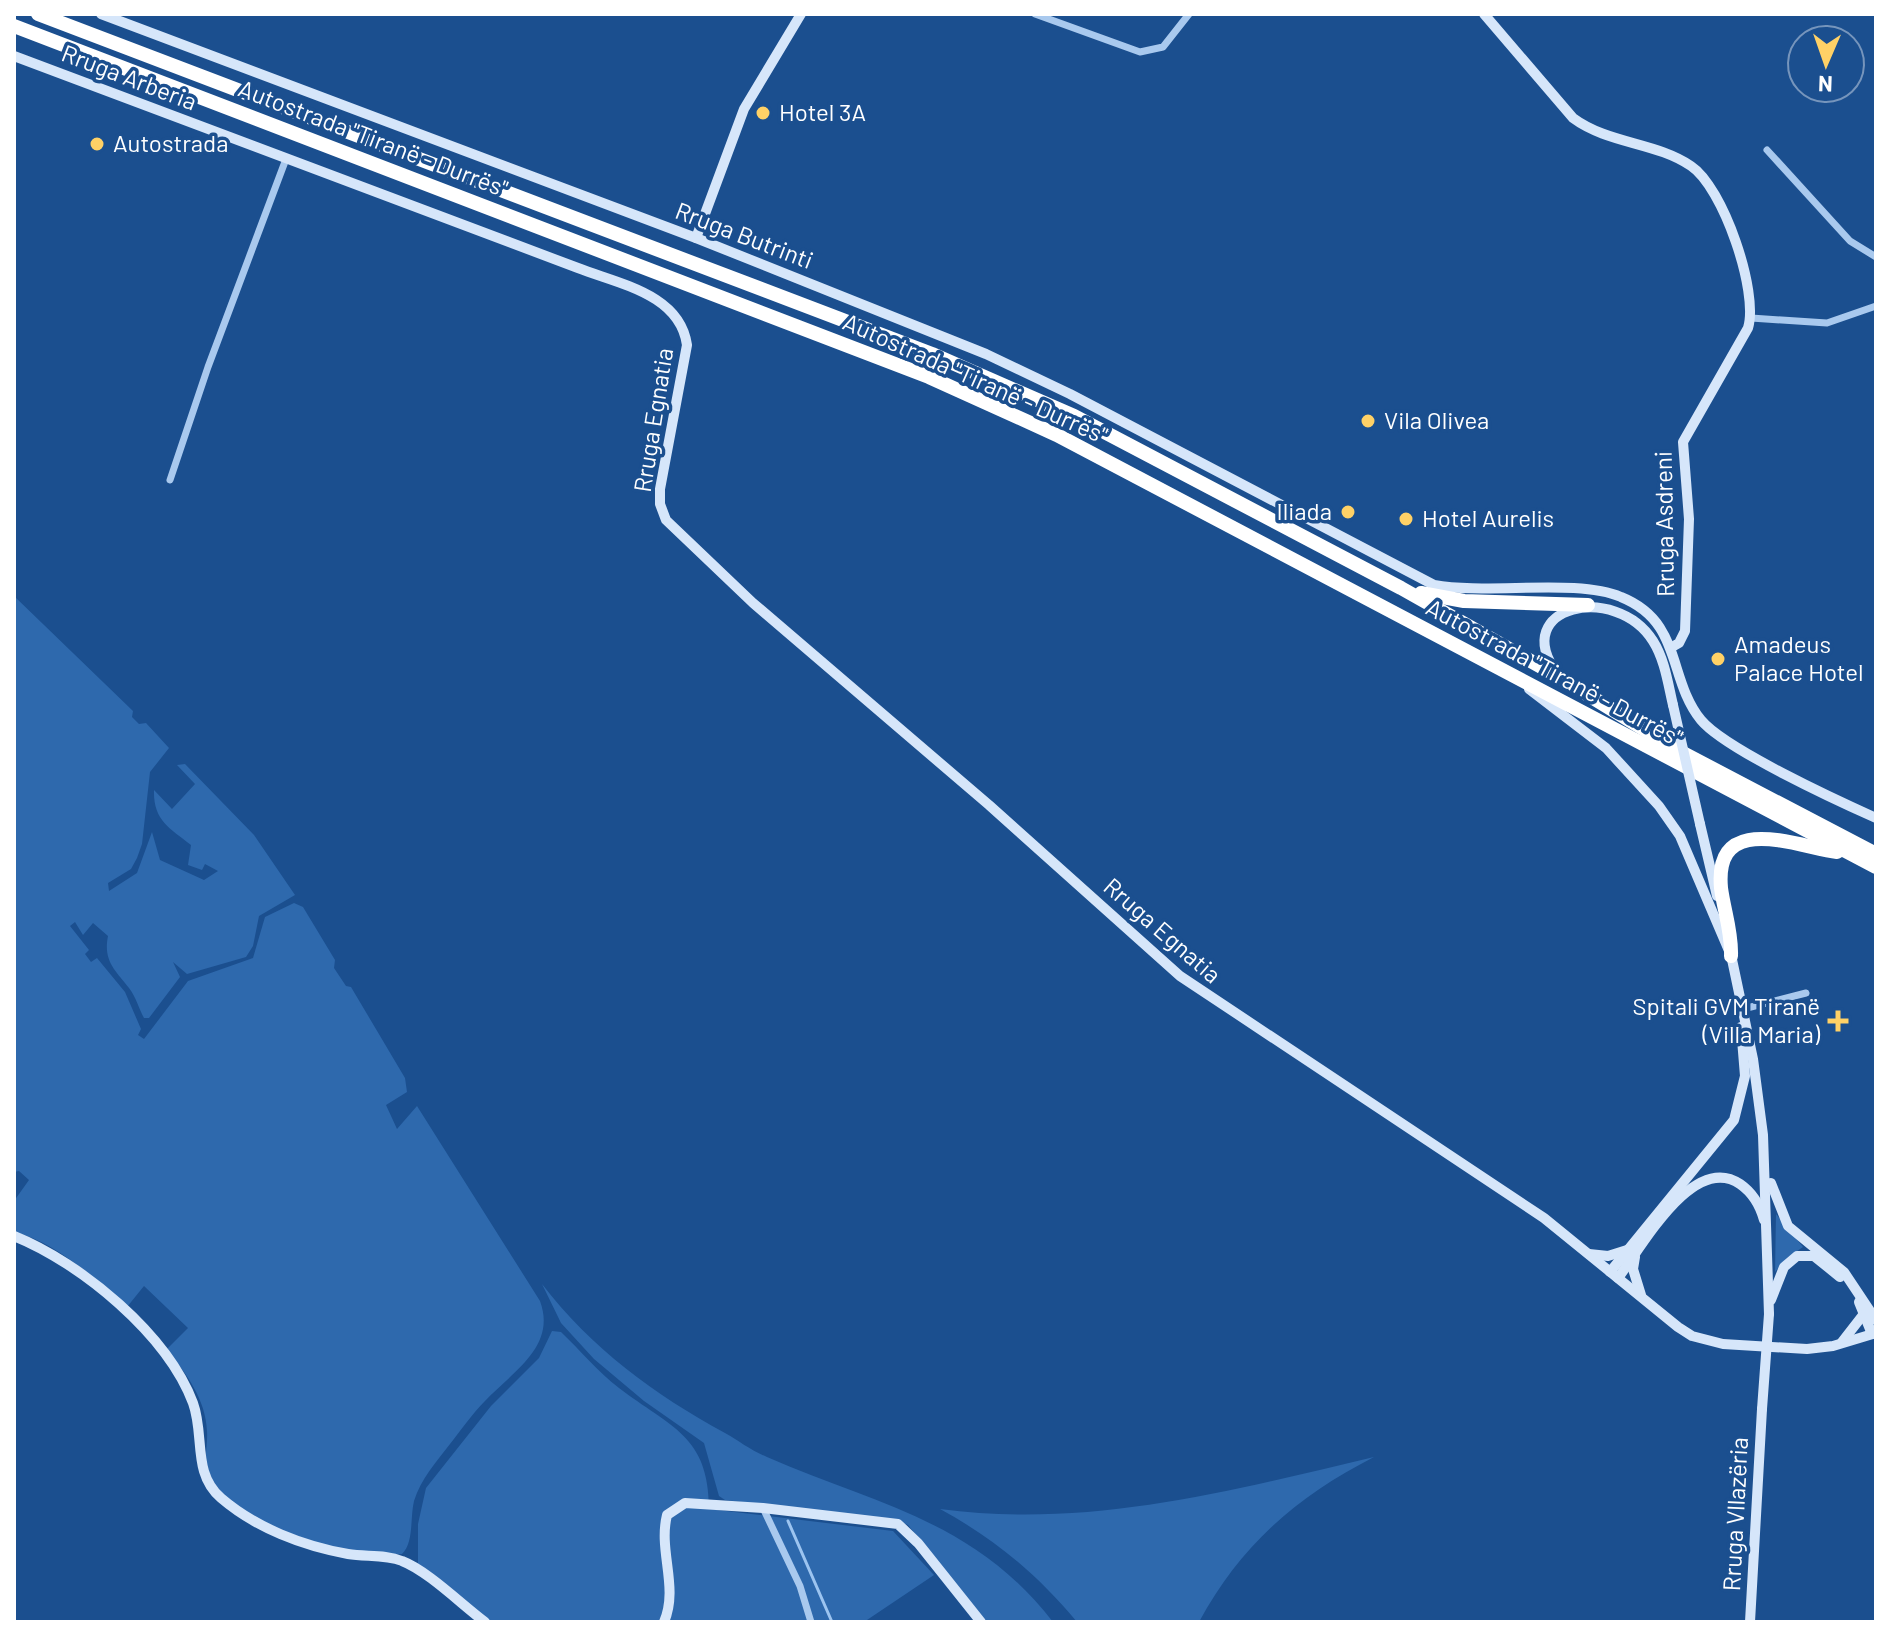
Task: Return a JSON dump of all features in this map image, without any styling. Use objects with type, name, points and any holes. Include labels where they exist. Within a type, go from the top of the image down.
[{"type":"highway","name":"Autostrada \"Tiranë - Durrës\"","points":[[38,14],[932,354],[1074,416],[1401,588],[1559,677],[1681,752],[1876,854]]},
{"type":"highway","name":"Autostrada \"Tiranë - Durrës\"","points":[[14,26],[929,377],[1057,435],[1876,867]]},
{"type":"highway","points":[[1401,588],[1433,590],[1464,601],[1588,605]]},
{"type":"highway","points":[[1731,956],[1721,877],[1727,858],[1739,845],[1770,837],[1848,854]]},
{"type":"main road","name":"Rruga Butrinti","points":[[101,14],[696,238],[986,354],[1070,394],[1351,542],[1433,590]]},
{"type":"main road","points":[[696,238],[744,109],[801,14]]},
{"type":"main road","points":[[1484,14],[1573,118],[1586,128],[1676,159],[1698,172],[1717,202],[1743,264],[1751,293],[1751,318]]},
{"type":"main road","name":"Rruga Arberia","points":[[14,56],[608,280],[659,301],[676,314]]},
{"type":"main road","name":"Rruga Egnatia","points":[[676,314],[686,335],[686,355],[660,504],[666,520],[684,540],[1189,983],[1499,1187],[1589,1254],[1678,1327],[1713,1342],[1807,1349],[1839,1344],[1874,1333]]},
{"type":"main road","name":"Rruga Asdreni","points":[[1672,647],[1679,643],[1685,631],[1689,519],[1683,442],[1740,345],[1751,318]]},
{"type":"main road","points":[[1433,590],[1612,593],[1650,615],[1672,647],[1689,700],[1707,726],[1738,747],[1876,818]]},
{"type":"main road","points":[[1559,677],[1547,654],[1549,627],[1562,612],[1588,605],[1610,608],[1644,629],[1663,661],[1755,1070],[1766,1166],[1769,1310]]},
{"type":"main road","points":[[1518,680],[1606,748],[1659,806],[1680,836],[1731,956]]},
{"type":"main road","points":[[1614,1275],[1734,1120],[1745,1076],[1743,1009]]},
{"type":"main road","points":[[1766,1166],[1777,1205],[1788,1226],[1834,1263],[1864,1310],[1876,1320]]},
{"type":"main road","points":[[1589,1254],[1608,1256],[1632,1252],[1681,1196],[1696,1183],[1709,1178],[1734,1180],[1747,1189],[1762,1213],[1768,1237]]},
{"type":"main road","points":[[14,1236],[35,1245],[108,1295],[172,1363],[192,1401],[201,1432],[201,1471],[222,1499],[266,1528],[306,1544],[406,1562],[485,1622]]},
{"type":"main road","points":[[1632,1252],[1633,1269],[1641,1296]]},
{"type":"main road","points":[[1769,1310],[1787,1263],[1808,1254],[1820,1259],[1850,1287],[1874,1333]]},
{"type":"main road","name":"Rruga Vllazëria","points":[[1750,1622],[1769,1310]]},
{"type":"main road","points":[[1839,1344],[1864,1310]]},
{"type":"main road","points":[[664,1622],[671,1601],[664,1551],[667,1515],[685,1503],[763,1508],[898,1524],[918,1543],[981,1622]]},
{"type":"street","points":[[1035,14],[1140,52],[1163,47],[1189,14]]},
{"type":"street","points":[[1767,150],[1850,241],[1876,257]]},
{"type":"street","points":[[170,480],[208,367],[286,159]]},
{"type":"street","points":[[1751,318],[1827,323],[1876,306]]},
{"type":"street","points":[[1743,1009],[1806,993]]},
{"type":"street","points":[[763,1508],[800,1586],[811,1622]]},
{"type":"shaded area","points":[[14,596],[133,711],[132,717],[139,724],[146,723],[169,748],[150,772],[142,844],[137,858],[131,869],[108,883],[109,891],[137,873],[152,832],[160,860],[204,880],[218,871],[205,864],[202,870],[188,865],[191,845],[164,822],[156,809],[154,790],[172,809],[195,784],[177,765],[185,764],[254,835],[295,895],[259,916],[253,946],[246,957],[187,974],[173,962],[180,977],[149,1018],[144,1018],[131,992],[111,965],[107,952],[108,936],[93,923],[83,935],[75,922],[70,926],[89,950],[85,954],[91,962],[97,958],[125,992],[141,1029],[138,1035],[144,1039],[188,981],[253,958],[265,917],[294,903],[303,907],[335,960],[334,968],[346,986],[351,987],[405,1078],[407,1092],[386,1105],[397,1129],[417,1106],[540,1301],[544,1317],[537,1345],[519,1369],[476,1411],[434,1464],[414,1501],[410,1537],[402,1554],[380,1555],[323,1544],[262,1521],[236,1505],[217,1487],[207,1468],[207,1431],[203,1408],[187,1377],[166,1350],[188,1328],[144,1286],[127,1307],[60,1253],[14,1232],[14,1201],[29,1180],[19,1171],[14,1172]]},
{"type":"shaded area","points":[[1776,1214],[1803,1247],[1787,1258],[1775,1272]]},
{"type":"shaded area","points":[[542,1284],[603,1349],[674,1403],[761,1455],[885,1503],[957,1538],[1023,1588],[1053,1622],[987,1622],[908,1525],[899,1521],[725,1500],[719,1496],[704,1443],[644,1401],[594,1359],[561,1323]]},
{"type":"shaded area","points":[[552,1331],[561,1332],[611,1382],[683,1435],[702,1464],[709,1509],[893,1531],[934,1575],[864,1622],[487,1622],[418,1566],[418,1524],[426,1488],[491,1406],[539,1358]]},
{"type":"shaded area","points":[[1374,1457],[1295,1506],[1273,1526],[1233,1569],[1199,1622],[1077,1622],[1014,1559],[940,1509],[996,1514],[1105,1510],[1213,1494]]},
{"type":"waterway","points":[[788,1521],[832,1622]]},
{"type":"place","name":"Hotel 3A","points":[[763,113]]},
{"type":"place","name":"Autostrada","points":[[97,144]]},
{"type":"place","name":"Vila Olivea","points":[[1368,421]]},
{"type":"place","name":"Iliada","points":[[1348,512]]},
{"type":"place","name":"Hotel Aurelis","points":[[1406,519]]},
{"type":"place","name":"Amadeus Palace Hotel","points":[[1718,659]]},
{"type":"place","name":"Spitali GVM Tiranë (Villa Maria)","points":[[1838,1021]]}]
